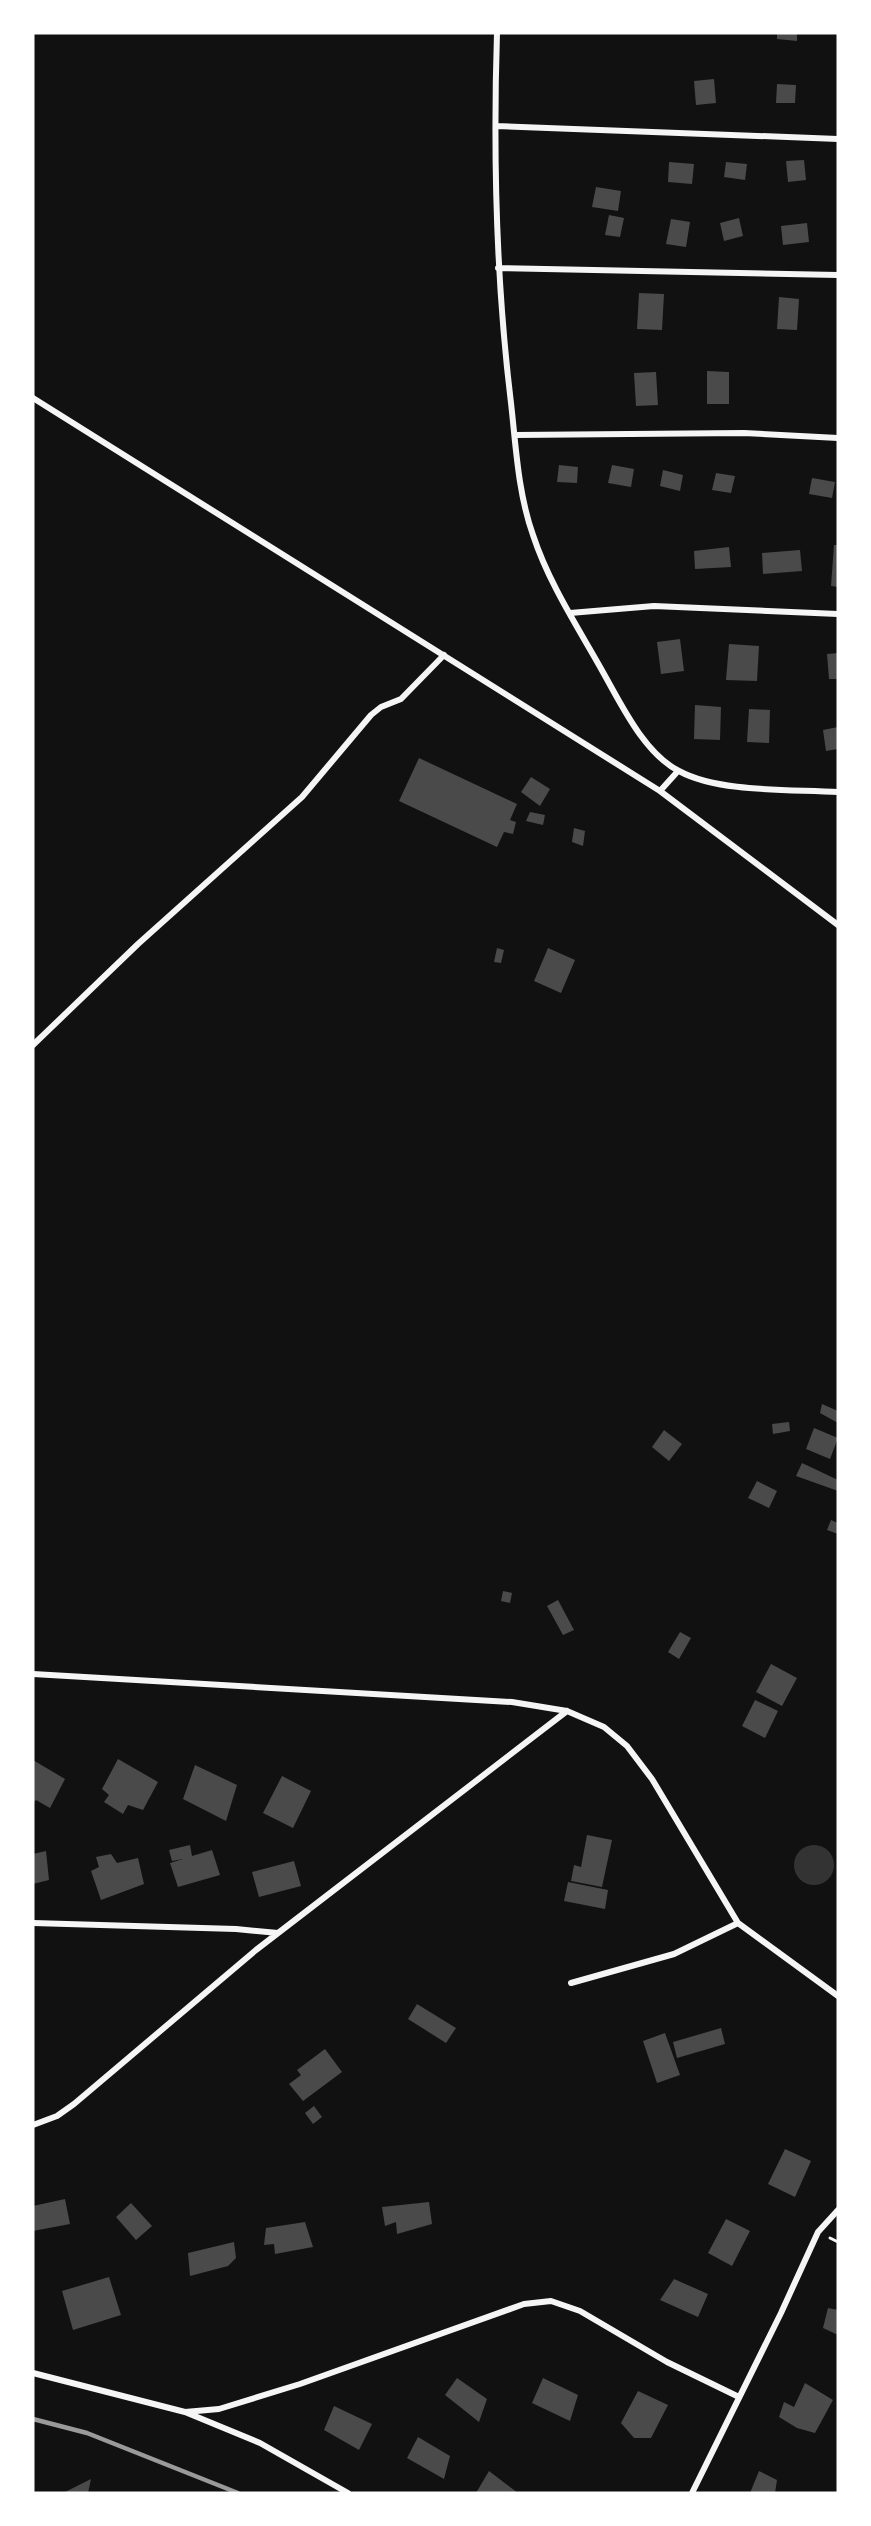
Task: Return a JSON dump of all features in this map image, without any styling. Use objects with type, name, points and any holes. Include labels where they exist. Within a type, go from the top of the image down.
[{"type":"street","points":[[497,33],[498,268],[521,489],[532,534],[546,569],[627,714],[651,748],[678,771],[716,784],[838,792]]},
{"type":"street","points":[[496,126],[838,139]]},
{"type":"street","points":[[498,268],[838,275]]},
{"type":"street","points":[[33,398],[660,791],[838,925]]},
{"type":"street","points":[[515,435],[744,433],[838,438]]},
{"type":"street","points":[[570,613],[654,606],[838,614]]},
{"type":"street","points":[[33,1045],[138,944],[302,796],[371,716],[381,707],[401,699],[444,655]]},
{"type":"street","points":[[660,791],[678,771]]},
{"type":"street","points":[[33,1674],[512,1702],[567,1711],[604,1727],[627,1746],[652,1779],[738,1923],[838,1996]]},
{"type":"street","points":[[33,2125],[57,2116],[74,2104],[279,1933],[567,1711]]},
{"type":"street","points":[[33,1923],[236,1929],[279,1933]]},
{"type":"street","points":[[571,1983],[674,1954],[738,1923]]},
{"type":"street","points":[[692,2493],[818,2232],[838,2210]]},
{"type":"street","points":[[185,2412],[219,2409],[300,2384],[524,2304],[551,2301],[580,2311],[667,2362],[739,2397]]},
{"type":"street","points":[[33,2373],[185,2412],[260,2443],[348,2493]]},
{"type":"shaded area","points":[[814,1845],[822,1846],[828,1851],[833,1857],[833,1873],[828,1879],[822,1884],[814,1885],[806,1884],[800,1879],[795,1873],[794,1865],[795,1857],[800,1851],[806,1846]]},
{"type":"building","points":[[777,33],[797,33],[797,41],[777,39]]},
{"type":"building","points":[[714,79],[716,103],[696,105],[694,81]]},
{"type":"building","points":[[777,84],[796,85],[795,103],[776,103]]},
{"type":"building","points":[[804,160],[806,180],[788,182],[786,161]]},
{"type":"building","points":[[669,162],[694,164],[692,184],[668,182]]},
{"type":"building","points":[[726,162],[747,164],[745,180],[724,177]]},
{"type":"building","points":[[596,187],[621,191],[618,211],[592,207]]},
{"type":"building","points":[[609,215],[624,218],[620,237],[605,235]]},
{"type":"building","points":[[739,218],[743,236],[724,241],[720,223]]},
{"type":"building","points":[[671,219],[690,222],[686,247],[666,244]]},
{"type":"building","points":[[807,223],[809,242],[783,245],[781,226]]},
{"type":"building","points":[[639,293],[664,294],[662,330],[637,329]]},
{"type":"building","points":[[779,297],[799,299],[797,330],[777,329]]},
{"type":"building","points":[[707,371],[729,372],[729,404],[707,404]]},
{"type":"building","points":[[656,372],[658,405],[636,406],[634,373]]},
{"type":"building","points":[[559,465],[578,467],[577,483],[557,482]]},
{"type":"building","points":[[612,465],[634,469],[631,487],[608,483]]},
{"type":"building","points":[[663,470],[683,475],[680,491],[660,486]]},
{"type":"building","points":[[716,473],[735,476],[731,493],[712,490]]},
{"type":"building","points":[[812,478],[835,482],[832,498],[809,494]]},
{"type":"building","points":[[834,545],[838,545],[838,587],[831,586]]},
{"type":"building","points":[[729,547],[731,567],[695,569],[694,551]]},
{"type":"building","points":[[800,550],[802,571],[763,574],[762,553]]},
{"type":"building","points":[[680,639],[684,671],[661,674],[657,642]]},
{"type":"building","points":[[729,644],[759,646],[757,681],[726,680]]},
{"type":"building","points":[[838,653],[838,679],[829,679],[827,654]]},
{"type":"building","points":[[695,705],[721,707],[720,740],[694,739]]},
{"type":"building","points":[[749,709],[770,710],[769,743],[747,742]]},
{"type":"building","points":[[838,727],[838,749],[826,751],[823,730]]},
{"type":"building","points":[[419,758],[517,804],[510,820],[516,822],[513,834],[504,832],[497,847],[399,801]]},
{"type":"building","points":[[531,777],[550,789],[540,806],[521,792]]},
{"type":"building","points":[[530,812],[545,815],[543,825],[526,821]]},
{"type":"building","points":[[574,828],[585,831],[583,846],[572,842]]},
{"type":"building","points":[[497,948],[504,950],[501,963],[494,962]]},
{"type":"building","points":[[548,948],[575,960],[561,993],[534,981]]},
{"type":"building","points":[[822,1404],[838,1411],[838,1423],[820,1413]]},
{"type":"building","points":[[789,1422],[790,1431],[773,1434],[772,1424]]},
{"type":"building","points":[[814,1428],[838,1438],[830,1459],[806,1449]]},
{"type":"building","points":[[664,1430],[682,1444],[669,1461],[652,1447]]},
{"type":"building","points":[[802,1463],[838,1480],[838,1491],[796,1476]]},
{"type":"building","points":[[757,1481],[777,1491],[769,1508],[748,1498]]},
{"type":"building","points":[[831,1520],[838,1523],[838,1534],[827,1530]]},
{"type":"building","points":[[503,1591],[512,1593],[510,1603],[501,1601]]},
{"type":"building","points":[[558,1600],[574,1630],[563,1635],[547,1606]]},
{"type":"building","points":[[680,1632],[691,1638],[679,1659],[668,1652]]},
{"type":"building","points":[[771,1664],[797,1678],[782,1706],[756,1692]]},
{"type":"building","points":[[755,1700],[778,1711],[765,1738],[742,1726]]},
{"type":"building","points":[[118,1759],[158,1782],[143,1810],[128,1805],[123,1814],[104,1802],[109,1795],[102,1789]]},
{"type":"building","points":[[33,1760],[65,1779],[50,1808],[36,1800],[33,1803]]},
{"type":"building","points":[[195,1765],[237,1785],[226,1821],[183,1799]]},
{"type":"building","points":[[282,1776],[311,1791],[293,1828],[263,1813]]},
{"type":"building","points":[[587,1835],[612,1840],[602,1887],[571,1881],[574,1865],[581,1867]]},
{"type":"building","points":[[190,1845],[192,1856],[212,1850],[220,1875],[178,1887],[170,1863],[183,1859],[172,1861],[169,1850]]},
{"type":"building","points":[[46,1851],[49,1880],[33,1884],[33,1854]]},
{"type":"building","points":[[111,1854],[117,1863],[138,1858],[144,1884],[101,1900],[91,1871],[99,1867],[96,1857]]},
{"type":"building","points":[[294,1861],[301,1886],[259,1897],[252,1872]]},
{"type":"building","points":[[568,1882],[608,1890],[605,1909],[564,1901]]},
{"type":"building","points":[[417,2004],[456,2028],[446,2043],[408,2019]]},
{"type":"building","points":[[721,2028],[725,2044],[677,2058],[673,2042]]},
{"type":"building","points":[[665,2033],[680,2075],[657,2083],[643,2041]]},
{"type":"building","points":[[325,2049],[342,2072],[303,2101],[289,2084],[301,2075],[297,2070]]},
{"type":"building","points":[[314,2106],[322,2117],[313,2124],[305,2113]]},
{"type":"building","points":[[785,2149],[811,2161],[795,2197],[768,2184]]},
{"type":"building","points":[[65,2199],[70,2224],[33,2231],[33,2206]]},
{"type":"building","points":[[429,2202],[432,2224],[397,2234],[396,2222],[385,2226],[382,2207]]},
{"type":"building","points":[[131,2203],[152,2226],[136,2240],[116,2217]]},
{"type":"building","points":[[726,2219],[750,2231],[732,2266],[708,2253]]},
{"type":"building","points":[[305,2222],[313,2247],[275,2254],[274,2244],[264,2245],[266,2228]]},
{"type":"building","points":[[234,2242],[236,2258],[228,2266],[190,2276],[188,2253]]},
{"type":"building","points":[[109,2277],[121,2315],[73,2330],[62,2291]]},
{"type":"building","points":[[674,2279],[708,2294],[698,2317],[660,2300]]},
{"type":"building","points":[[828,2308],[838,2310],[838,2335],[823,2328]]},
{"type":"building","points":[[457,2378],[487,2399],[479,2422],[445,2395]]},
{"type":"building","points":[[543,2378],[578,2395],[570,2421],[532,2403]]},
{"type":"building","points":[[805,2383],[833,2400],[815,2433],[797,2428],[779,2417],[784,2402],[794,2407]]},
{"type":"building","points":[[638,2391],[668,2405],[651,2438],[634,2438],[621,2423]]},
{"type":"building","points":[[334,2406],[372,2424],[359,2450],[324,2430]]},
{"type":"building","points":[[418,2437],[450,2456],[444,2479],[407,2458]]},
{"type":"building","points":[[489,2471],[518,2493],[476,2493]]},
{"type":"building","points":[[759,2471],[777,2480],[775,2493],[750,2493]]},
{"type":"building","points":[[91,2479],[88,2493],[63,2493]]},
{"type":"railway","points":[[33,2419],[87,2433],[238,2493]]}]
